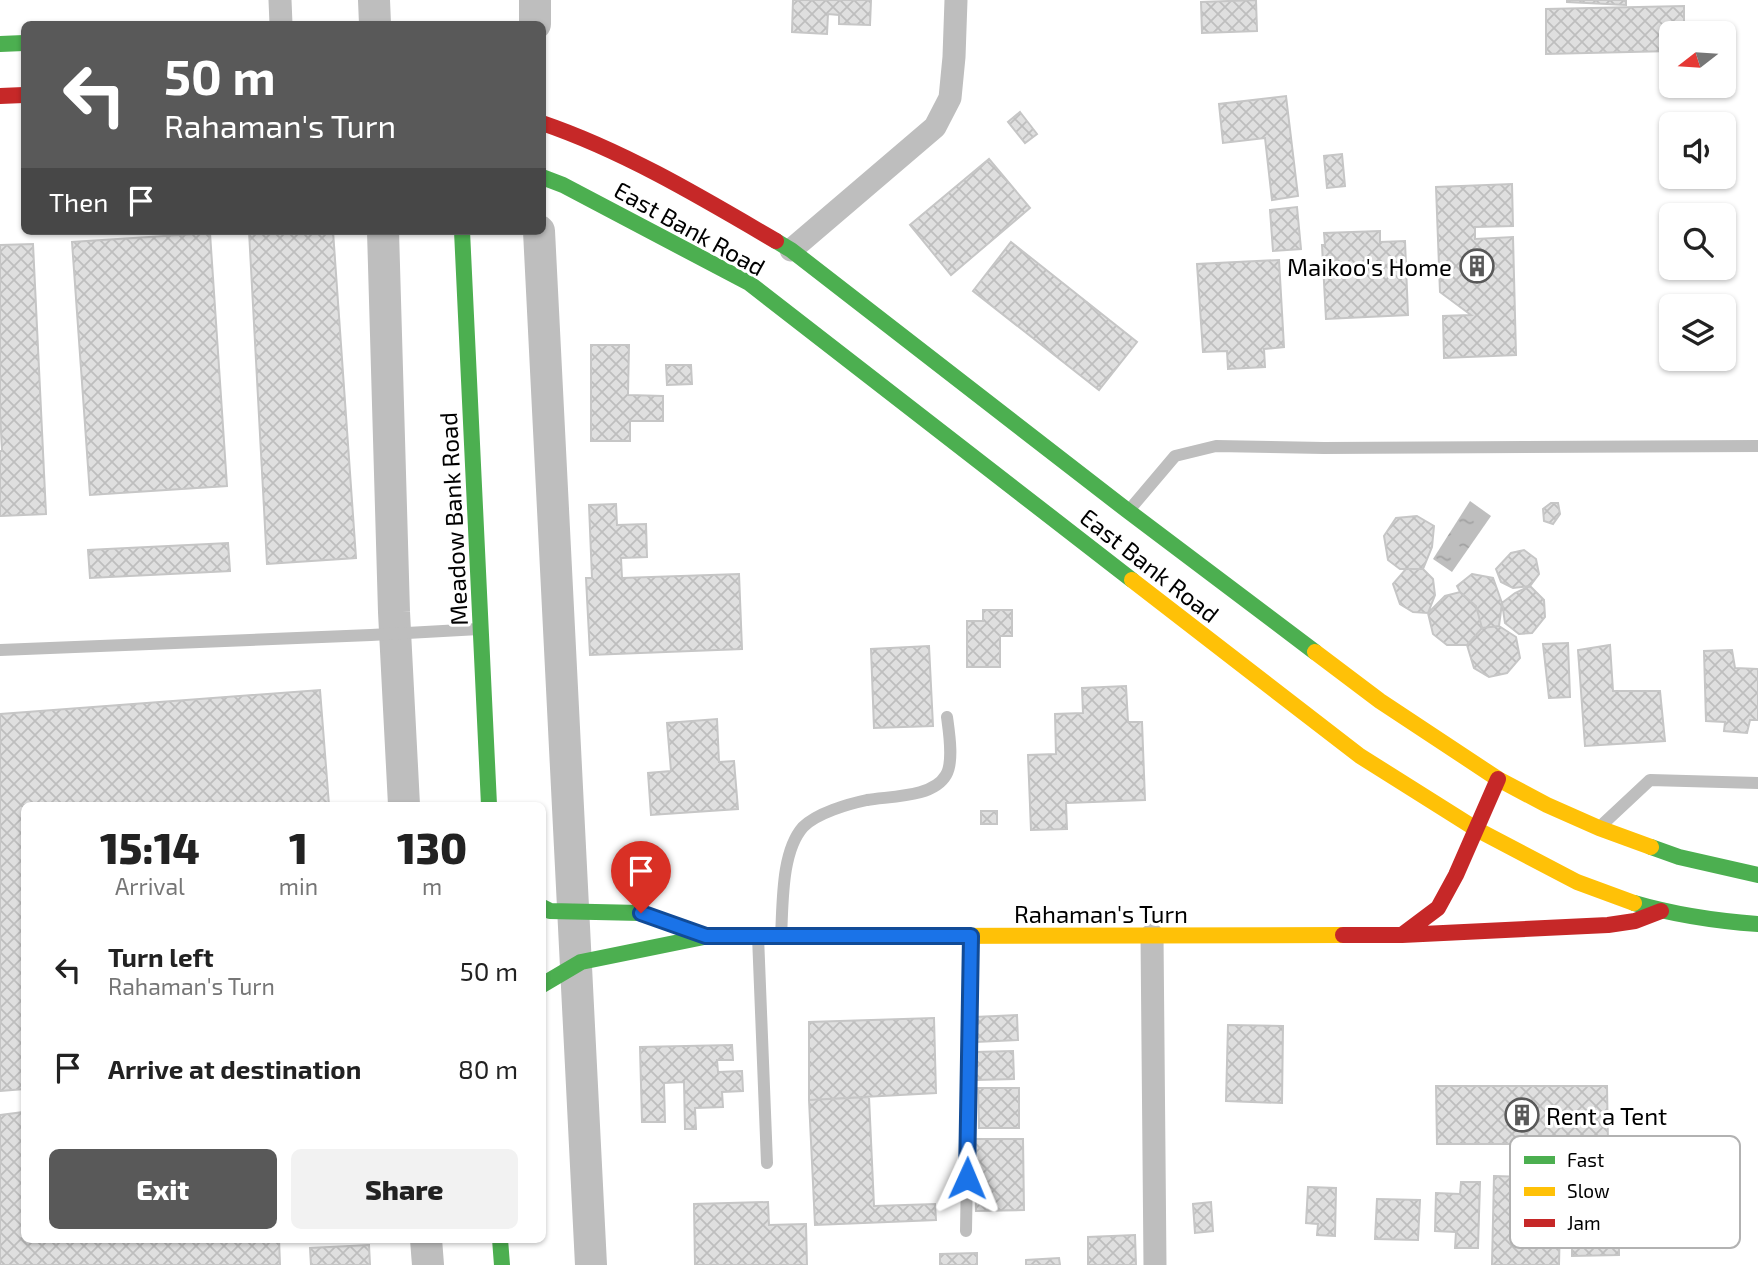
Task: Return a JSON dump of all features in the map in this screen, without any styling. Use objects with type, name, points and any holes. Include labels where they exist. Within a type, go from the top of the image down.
[{"type":"main road","points":[[0,44],[21,43]]},
{"type":"main road","points":[[0,96],[21,94]]},
{"type":"main road","name":"East Bank Road","points":[[546,124],[574,134],[686,189],[791,250],[1128,511],[1380,701],[1498,779],[1600,828],[1679,857],[1758,876]]},
{"type":"main road","name":"East Bank Road","points":[[546,179],[749,282],[1360,756],[1476,828],[1577,881],[1623,900],[1661,911],[1715,921],[1758,924]]},
{"type":"main road","name":"Meadow Bank Road","points":[[463,235],[489,802]]},
{"type":"main road","points":[[1402,934],[1438,908],[1457,875],[1498,779]]},
{"type":"main road","name":"Rahaman's Turn","points":[[546,909],[641,913],[706,936],[1402,934],[1608,925],[1661,911]]},
{"type":"main road","points":[[546,983],[582,962],[706,936]]},
{"type":"main road","points":[[500,1243],[502,1265]]},
{"type":"street","points":[[280,0],[281,21]]},
{"type":"street","points":[[791,250],[935,127],[950,98],[956,0]]},
{"type":"street","points":[[1152,935],[1155,1265]]},
{"type":"lane","points":[[1128,511],[1175,456],[1216,446],[1758,446]]},
{"type":"lane","points":[[0,650],[481,628]]},
{"type":"lane","points":[[780,936],[785,877],[792,846],[803,827],[821,814],[866,801],[933,788],[946,775],[951,750],[947,717]]},
{"type":"lane","points":[[1600,828],[1650,780],[1758,783]]},
{"type":"lane","points":[[758,936],[767,1163]]},
{"type":"lane","points":[[966,1231],[971,936]]},
{"type":"water","points":[[1470,501],[1491,516],[1452,572],[1433,559]]},
{"type":"building","points":[[793,0],[871,0],[870,25],[839,24],[839,15],[828,14],[827,34],[792,32]]},
{"type":"building","points":[[1256,0],[1257,31],[1202,33],[1201,2]]},
{"type":"building","points":[[1626,0],[1626,5],[1567,2]]},
{"type":"building","points":[[1684,6],[1684,21],[1659,21],[1659,51],[1546,54],[1546,9]]},
{"type":"building","points":[[1286,96],[1298,196],[1272,200],[1265,138],[1223,143],[1219,104]]},
{"type":"building","points":[[1020,112],[1037,134],[1025,143],[1008,122]]},
{"type":"building","points":[[1342,154],[1345,186],[1327,188],[1324,156]]},
{"type":"building","points":[[989,159],[1030,208],[951,275],[910,225]]},
{"type":"building","name":"Maikoo's Home","points":[[1512,184],[1513,226],[1475,227],[1475,239],[1513,237],[1516,355],[1444,358],[1443,316],[1471,315],[1440,292],[1436,187]]},
{"type":"building","points":[[1297,207],[1301,249],[1273,251],[1270,210]]},
{"type":"building","points":[[1380,231],[1380,242],[1405,241],[1408,315],[1326,319],[1322,245],[1325,245],[1324,233]]},
{"type":"building","points":[[210,235],[227,486],[90,495],[72,242]]},
{"type":"building","points":[[249,235],[333,235],[356,558],[267,564]]},
{"type":"building","points":[[1011,242],[1137,342],[1099,390],[973,291]]},
{"type":"building","points":[[33,244],[46,514],[0,516],[0,245]]},
{"type":"building","points":[[1279,260],[1284,347],[1264,349],[1265,367],[1228,369],[1227,351],[1203,352],[1197,264]]},
{"type":"building","points":[[591,345],[629,345],[628,395],[663,396],[663,421],[630,421],[630,441],[591,441]]},
{"type":"building","points":[[666,365],[691,365],[692,384],[667,385]]},
{"type":"building","points":[[1551,503],[1558,503],[1560,514],[1553,524],[1544,521],[1543,509]]},
{"type":"building","points":[[616,504],[617,525],[646,524],[647,557],[621,558],[622,578],[739,574],[742,649],[590,655],[586,578],[592,578],[589,505]]},
{"type":"building","points":[[1417,516],[1434,526],[1432,547],[1423,569],[1400,569],[1388,560],[1384,536],[1396,518]]},
{"type":"building","points":[[228,543],[230,571],[90,578],[88,550]]},
{"type":"building","points":[[1524,550],[1536,559],[1539,574],[1530,586],[1513,588],[1501,582],[1496,569],[1511,553]]},
{"type":"building","points":[[1406,569],[1423,569],[1433,579],[1435,595],[1428,613],[1413,612],[1400,604],[1393,584]]},
{"type":"building","points":[[1472,574],[1493,578],[1502,603],[1499,626],[1482,628],[1476,606],[1460,592],[1457,586]]},
{"type":"building","points":[[1530,586],[1544,600],[1545,617],[1532,633],[1519,634],[1505,623],[1502,603]]},
{"type":"building","points":[[1460,592],[1476,606],[1482,628],[1467,645],[1447,645],[1433,634],[1428,613],[1445,596]]},
{"type":"building","points":[[983,610],[1012,610],[1012,636],[1000,636],[1000,667],[967,667],[967,621],[983,621]]},
{"type":"building","points":[[1499,626],[1516,637],[1520,658],[1507,673],[1489,677],[1474,668],[1467,645],[1482,628]]},
{"type":"building","points":[[1568,643],[1570,697],[1549,698],[1543,644]]},
{"type":"building","points":[[1610,645],[1613,691],[1660,691],[1665,741],[1585,746],[1578,650]]},
{"type":"building","points":[[929,646],[933,726],[874,728],[871,649]]},
{"type":"building","points":[[1732,650],[1735,668],[1758,669],[1758,720],[1750,720],[1747,733],[1724,731],[1725,722],[1706,721],[1704,651]]},
{"type":"building","points":[[1126,686],[1128,722],[1142,722],[1145,800],[1066,803],[1067,829],[1031,830],[1028,755],[1056,754],[1055,714],[1083,713],[1082,688]]},
{"type":"building","points":[[320,690],[329,802],[21,802],[21,1089],[0,1091],[0,714]]},
{"type":"building","points":[[717,719],[719,762],[734,761],[738,809],[651,815],[648,773],[671,771],[667,723]]},
{"type":"building","points":[[981,811],[997,811],[997,824],[981,824]]},
{"type":"building","points":[[1017,1015],[1018,1040],[976,1042],[975,1017]]},
{"type":"building","points":[[934,1018],[936,1093],[809,1100],[809,1022]]},
{"type":"building","points":[[1228,1025],[1283,1026],[1282,1103],[1226,1101]]},
{"type":"building","points":[[732,1045],[733,1060],[717,1060],[718,1072],[742,1071],[743,1091],[722,1092],[723,1107],[695,1108],[696,1129],[685,1129],[684,1082],[664,1083],[665,1122],[642,1122],[640,1047]]},
{"type":"building","points":[[1013,1051],[1014,1079],[976,1080],[975,1052]]},
{"type":"building","name":"Rent a Tent","points":[[1436,1086],[1607,1086],[1608,1136],[1510,1136],[1510,1144],[1437,1144]]},
{"type":"building","points":[[978,1088],[1019,1088],[1019,1128],[979,1128]]},
{"type":"building","points":[[869,1097],[874,1206],[935,1204],[936,1220],[815,1225],[809,1100]]},
{"type":"building","points":[[21,1112],[21,1243],[279,1243],[280,1265],[0,1265],[0,1115]]},
{"type":"building","points":[[975,1139],[1023,1139],[1024,1210],[976,1211]]},
{"type":"building","points":[[1494,1176],[1510,1176],[1510,1248],[1559,1248],[1559,1265],[1492,1265]]},
{"type":"building","points":[[1461,1182],[1480,1182],[1478,1248],[1455,1248],[1456,1232],[1435,1231],[1436,1193],[1460,1194]]},
{"type":"building","points":[[1308,1187],[1336,1188],[1335,1236],[1317,1235],[1318,1224],[1306,1223]]},
{"type":"building","points":[[1377,1199],[1420,1200],[1418,1240],[1375,1239]]},
{"type":"building","points":[[768,1202],[769,1225],[806,1224],[807,1265],[695,1265],[694,1204]]},
{"type":"building","points":[[1211,1202],[1213,1231],[1195,1233],[1193,1204]]},
{"type":"building","points":[[1135,1235],[1136,1265],[1088,1265],[1088,1237]]},
{"type":"building","points":[[369,1245],[370,1265],[311,1265],[310,1248]]},
{"type":"building","points":[[1572,1248],[1619,1248],[1619,1255],[1572,1256]]},
{"type":"building","points":[[977,1253],[977,1265],[940,1265],[940,1254]]},
{"type":"building","points":[[1059,1258],[1060,1265],[1026,1265],[1026,1260]]},
{"type":"waterway","points":[[374,0],[375,21]]},
{"type":"waterway","points":[[535,0],[535,21]]},
{"type":"waterway","points":[[383,235],[394,612],[404,802]]},
{"type":"waterway","points":[[539,235],[591,1265]]},
{"type":"waterway","points":[[426,1243],[428,1265]]},
{"type":"traffic: fast","points":[[0,44],[21,43]]},
{"type":"traffic: fast","points":[[546,179],[749,283],[1132,580]]},
{"type":"traffic: fast","points":[[462,235],[489,802]]},
{"type":"traffic: fast","points":[[776,241],[1315,652]]},
{"type":"traffic: fast","points":[[1651,847],[1679,857],[1758,875]]},
{"type":"traffic: fast","points":[[1634,903],[1696,917],[1758,924]]},
{"type":"traffic: fast","points":[[546,909],[641,913],[706,936],[901,936]]},
{"type":"traffic: fast","points":[[546,983],[581,962],[704,937]]},
{"type":"traffic: fast","points":[[500,1243],[502,1265]]},
{"type":"traffic: slow","points":[[1132,580],[1360,756],[1476,829],[1577,882],[1634,903]]},
{"type":"traffic: slow","points":[[1315,652],[1380,701],[1498,779],[1547,805],[1651,847]]},
{"type":"traffic: slow","points":[[901,936],[1343,935]]},
{"type":"traffic: jam","points":[[0,96],[21,95]]},
{"type":"traffic: jam","points":[[546,124],[632,161],[776,241]]},
{"type":"traffic: jam","points":[[1402,935],[1438,908],[1456,875],[1498,779]]},
{"type":"traffic: jam","points":[[1343,935],[1402,935],[1608,925],[1635,921],[1661,911]]},
{"type":"place","name":"Maikoo's Home","points":[[1477,266]]},
{"type":"place","name":"Rent a Tent","points":[[1522,1115]]},
{"type":"route","points":[[641,913],[706,936],[971,936],[967,1178]]}]
